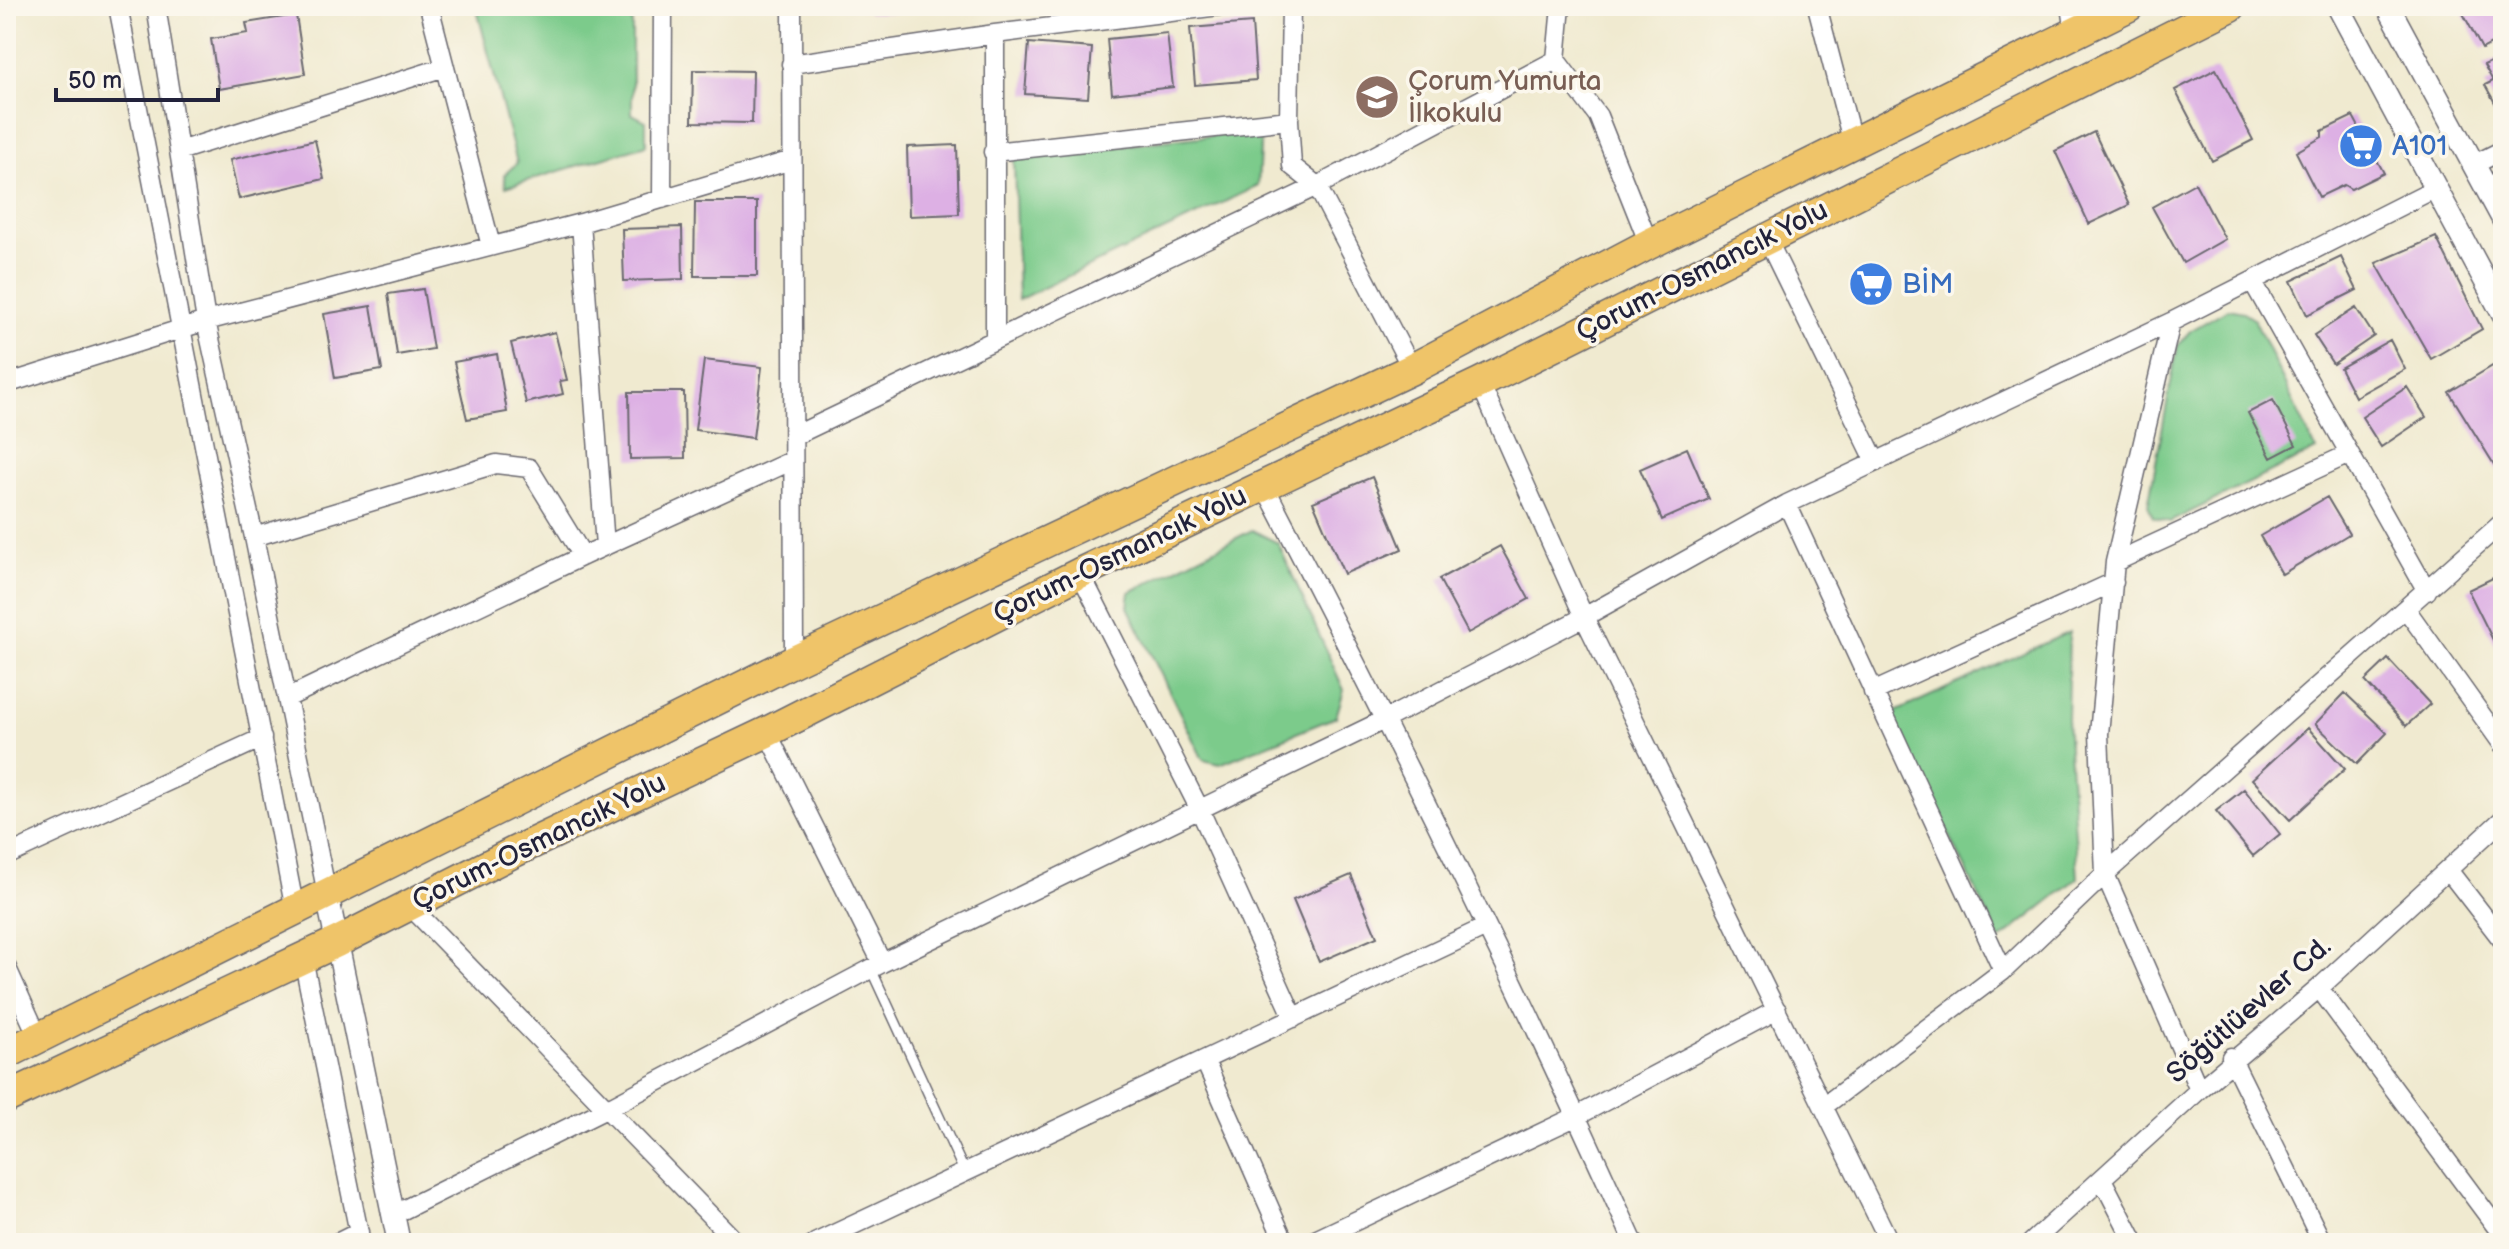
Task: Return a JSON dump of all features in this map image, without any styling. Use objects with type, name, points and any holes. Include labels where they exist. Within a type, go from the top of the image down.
[{"type":"highway","name":"Çorum-Osmancık Yolu","points":[[6,1054],[794,661],[1412,369],[1649,244],[1853,144],[2073,20],[2129,6]]},
{"type":"highway","name":"Çorum-Osmancık Yolu","points":[[6,1098],[337,942],[767,732],[1080,573],[1480,383],[2231,6]]},
{"type":"street","points":[[118,6],[295,910]]},
{"type":"street","points":[[156,6],[206,321],[254,537],[399,1243]]},
{"type":"street","points":[[429,6],[491,246]]},
{"type":"street","points":[[662,199],[663,6]]},
{"type":"street","points":[[792,6],[794,661]]},
{"type":"street","points":[[791,64],[1219,6]]},
{"type":"street","points":[[1291,6],[1289,120],[1292,166],[1317,186],[1412,369]]},
{"type":"street","points":[[1561,6],[1556,60],[1598,116],[1649,244]]},
{"type":"street","points":[[1817,6],[1853,144]]},
{"type":"street","points":[[2338,6],[2503,314]]},
{"type":"street","points":[[2388,6],[2503,219]]},
{"type":"street","points":[[995,34],[995,338]]},
{"type":"street","points":[[794,436],[1317,186],[1556,60]]},
{"type":"street","points":[[179,151],[445,67]]},
{"type":"street","points":[[993,152],[1289,120]]},
{"type":"street","points":[[2473,165],[2503,150]]},
{"type":"street","points":[[6,384],[181,328],[581,223],[792,160]]},
{"type":"street","points":[[393,1215],[608,1108],[876,966],[1386,719],[1584,617],[1787,504],[2171,322],[2434,189]]},
{"type":"street","points":[[581,223],[605,546]]},
{"type":"street","points":[[1767,239],[1876,462]]},
{"type":"street","points":[[2253,282],[2427,591]]},
{"type":"street","points":[[2171,322],[2115,562],[2099,734],[2105,874],[2199,1090]]},
{"type":"street","points":[[1480,383],[1584,617],[1890,1243]]},
{"type":"street","points":[[2115,562],[2349,454]]},
{"type":"street","points":[[287,698],[583,556],[793,460]]},
{"type":"street","points":[[254,537],[496,464],[529,468],[583,556]]},
{"type":"street","points":[[1264,485],[1386,719],[1577,1116],[1634,1243]]},
{"type":"street","points":[[1787,504],[2003,971]]},
{"type":"street","points":[[1824,1106],[2003,971],[2105,874],[2503,522]]},
{"type":"street","points":[[1080,573],[1199,808],[1294,1018]]},
{"type":"street","points":[[1873,692],[2114,582]]},
{"type":"street","points":[[2406,609],[2503,745]]},
{"type":"street","points":[[767,732],[876,966]]},
{"type":"street","points":[[6,856],[262,738]]},
{"type":"street","name":"Söğütlüevler Cd.","points":[[2031,1243],[2232,1059],[2319,988],[2503,819]]},
{"type":"street","points":[[2448,870],[2503,941]]},
{"type":"street","points":[[409,905],[737,1243]]},
{"type":"street","points":[[815,1243],[1486,927]]},
{"type":"street","points":[[303,958],[360,1238],[337,1243]]},
{"type":"street","points":[[6,966],[39,1039]]},
{"type":"street","points":[[2319,988],[2503,1236]]},
{"type":"street","points":[[1309,1243],[1577,1116],[1777,1010]]},
{"type":"street","points":[[2232,1059],[2321,1240],[2329,1243]]},
{"type":"street","points":[[1205,1061],[1285,1243]]},
{"type":"street","points":[[2102,1179],[2135,1243]]},
{"type":"lane","points":[[876,966],[965,1173]]},
{"type":"green space","points":[[476,6],[632,6],[632,114],[646,121],[646,145],[506,187],[504,175],[517,163]]},
{"type":"green space","points":[[1261,130],[1258,186],[1018,300],[1014,158]]},
{"type":"green space","points":[[2228,309],[2243,312],[2254,319],[2316,450],[2170,522],[2153,517],[2148,505],[2178,345],[2190,331]]},
{"type":"green space","points":[[1252,530],[1278,543],[1344,690],[1336,717],[1220,764],[1203,760],[1128,607],[1130,592]]},
{"type":"green space","points":[[2069,632],[2067,719],[2078,878],[2000,940],[1891,714]]},
{"type":"building","points":[[868,6],[901,6],[901,13],[868,13]]},
{"type":"building","points":[[2459,6],[2503,6],[2503,38],[2482,49]]},
{"type":"building","points":[[296,15],[305,74],[219,89],[211,39],[248,33],[246,23]]},
{"type":"building","points":[[1252,23],[1256,80],[1195,85],[1190,28]]},
{"type":"building","points":[[1167,33],[1173,87],[1112,94],[1107,39]]},
{"type":"building","points":[[1029,43],[1092,48],[1088,98],[1025,94]]},
{"type":"building","points":[[2503,56],[2503,108],[2499,110],[2485,85],[2493,81],[2484,65]]},
{"type":"building","points":[[2216,69],[2253,140],[2212,161],[2175,90]]},
{"type":"building","points":[[693,70],[753,71],[752,123],[692,122]]},
{"type":"building","points":[[2353,116],[2384,173],[2351,189],[2344,185],[2319,197],[2296,152],[2322,137],[2322,131]]},
{"type":"building","points":[[2094,132],[2129,205],[2089,224],[2055,151]]},
{"type":"building","points":[[315,140],[324,179],[239,199],[230,160]]},
{"type":"building","points":[[957,145],[959,214],[909,216],[907,147]]},
{"type":"building","points":[[2195,183],[2225,239],[2183,263],[2152,207]]},
{"type":"building","points":[[695,202],[757,202],[757,276],[694,276]]},
{"type":"building","points":[[682,227],[683,279],[624,281],[622,229]]},
{"type":"building","points":[[2436,237],[2482,329],[2431,359],[2376,263]]},
{"type":"building","points":[[2341,257],[2357,290],[2307,315],[2291,281]]},
{"type":"building","points":[[423,289],[433,349],[397,355],[388,294]]},
{"type":"building","points":[[371,306],[382,370],[335,378],[324,314]]},
{"type":"building","points":[[2356,308],[2374,336],[2333,364],[2314,335]]},
{"type":"building","points":[[555,332],[567,380],[560,381],[563,394],[526,403],[511,343]]},
{"type":"building","points":[[2390,340],[2405,369],[2355,397],[2340,368]]},
{"type":"building","points":[[497,354],[507,412],[467,419],[454,362]]},
{"type":"building","points":[[704,360],[762,367],[753,438],[695,430]]},
{"type":"building","points":[[2501,361],[2503,365],[2503,479],[2449,392]]},
{"type":"building","points":[[2407,387],[2426,417],[2381,447],[2362,417]]},
{"type":"building","points":[[629,392],[684,392],[685,458],[630,459]]},
{"type":"building","points":[[2273,400],[2296,445],[2271,458],[2248,413]]},
{"type":"building","points":[[1687,448],[1709,499],[1662,520],[1640,469]]},
{"type":"building","points":[[1372,477],[1402,549],[1344,574],[1313,502]]},
{"type":"building","points":[[2327,497],[2349,534],[2282,574],[2260,536]]},
{"type":"building","points":[[1500,546],[1529,599],[1468,633],[1439,579]]},
{"type":"building","points":[[2503,573],[2503,660],[2468,590]]},
{"type":"building","points":[[2388,659],[2430,704],[2406,726],[2365,681]]},
{"type":"building","points":[[2345,693],[2387,733],[2357,764],[2315,724]]},
{"type":"building","points":[[2308,728],[2345,769],[2290,820],[2252,779]]},
{"type":"building","points":[[2244,789],[2280,834],[2253,856],[2216,811]]},
{"type":"building","points":[[1351,875],[1377,937],[1319,962],[1293,900]]},
{"type":"place","name":"Çorum Yumurta İlkokulu","points":[[1377,97]]},
{"type":"place","name":"A101","points":[[2361,146]]},
{"type":"place","name":"BİM","points":[[1871,284]]}]
